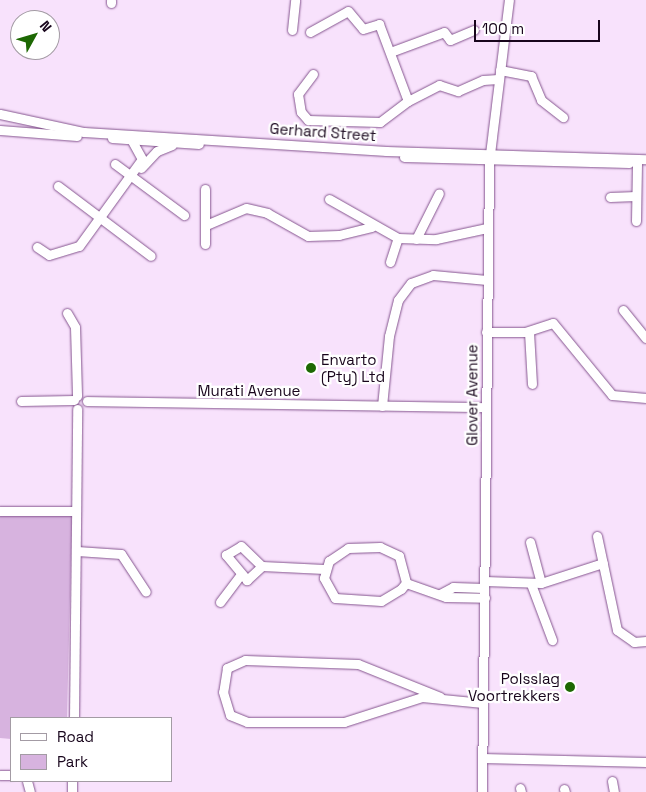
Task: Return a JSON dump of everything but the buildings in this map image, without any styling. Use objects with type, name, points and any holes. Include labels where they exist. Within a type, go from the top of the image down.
[{"type":"street","points":[[292,30],[295,0]]},
{"type":"street","name":"Glover Avenue","points":[[482,792],[489,158],[509,0]]},
{"type":"street","points":[[310,32],[348,11],[363,29],[382,26],[393,51],[408,101]]},
{"type":"street","points":[[393,51],[444,32],[450,40],[474,30]]},
{"type":"street","points":[[313,74],[298,94],[301,112],[308,120],[380,122],[408,101],[439,85],[458,90],[499,75],[531,76],[541,100],[563,117]]},
{"type":"street","name":"Gerhard Street","points":[[0,114],[84,132],[489,158],[646,159]]},
{"type":"street","points":[[0,125],[19,131]]},
{"type":"street","name":"Gerhard Street","points":[[0,130],[180,143],[489,158],[642,163]]},
{"type":"street","points":[[131,139],[145,159]]},
{"type":"street","points":[[37,247],[46,254],[73,251],[101,218],[145,159],[163,148],[180,143]]},
{"type":"street","points":[[636,221],[636,196],[642,163]]},
{"type":"street","points":[[116,164],[130,178],[184,215]]},
{"type":"street","points":[[58,186],[151,256]]},
{"type":"street","points":[[205,244],[206,189]]},
{"type":"street","points":[[416,240],[438,194]]},
{"type":"street","points":[[610,197],[636,196]]},
{"type":"street","points":[[329,199],[372,227],[398,238],[416,240],[487,228]]},
{"type":"street","points":[[206,225],[246,208],[268,213],[308,236],[339,235],[372,227]]},
{"type":"street","points":[[390,262],[398,238]]},
{"type":"street","points":[[382,406],[389,336],[398,300],[411,283],[433,276],[487,280]]},
{"type":"street","points":[[623,310],[646,338]]},
{"type":"street","points":[[67,313],[75,327],[79,401],[74,717]]},
{"type":"street","points":[[486,332],[529,332],[552,322],[612,395],[646,398]]},
{"type":"street","points":[[529,332],[532,384]]},
{"type":"street","name":"Murati Avenue","points":[[21,401],[486,407]]},
{"type":"street","points":[[0,511],[76,511]]},
{"type":"street","points":[[597,536],[617,630],[634,642],[646,641]]},
{"type":"street","points":[[530,542],[540,583]]},
{"type":"street","points":[[262,566],[250,579],[240,575],[226,555],[236,546],[245,548],[262,566],[324,568],[348,548],[380,547],[399,556],[406,583]]},
{"type":"street","points":[[77,551],[121,554],[146,592]]},
{"type":"street","points":[[440,594],[453,587],[484,584],[540,583],[604,562]]},
{"type":"street","points":[[324,568],[327,587],[342,601],[388,600],[406,583]]},
{"type":"street","points":[[220,602],[240,575]]},
{"type":"street","points":[[406,583],[440,594],[485,598]]},
{"type":"street","points":[[531,584],[552,640]]},
{"type":"street","points":[[440,697],[358,664],[245,660],[227,668],[223,692],[230,715],[247,722],[344,722],[416,697],[440,697],[483,703]]},
{"type":"street","points":[[482,758],[646,762]]},
{"type":"street","points":[[612,781],[614,792]]},
{"type":"green space","points":[[0,514],[72,514],[67,717],[10,717],[10,739],[0,738]]},
{"type":"place","name":"Envarto (Pty) Ltd","points":[[311,368]]},
{"type":"place","name":"Polsslag Voortrekkers","points":[[570,687]]}]
